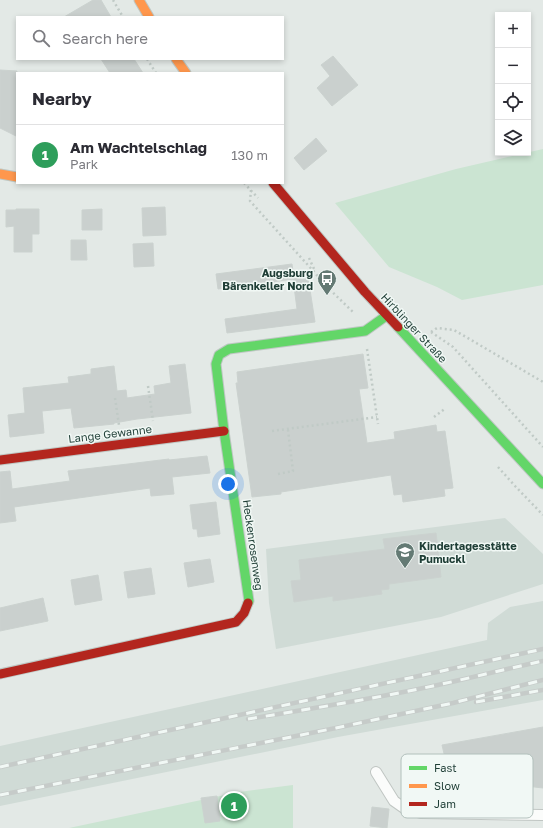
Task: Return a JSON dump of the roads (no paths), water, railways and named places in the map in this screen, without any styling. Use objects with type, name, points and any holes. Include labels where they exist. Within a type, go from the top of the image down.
[{"type":"street","points":[[139,0],[148,16]]},
{"type":"street","points":[[177,60],[185,72]]},
{"type":"street","points":[[0,174],[16,177]]},
{"type":"street","name":"Hirblinger Straße","points":[[274,184],[386,316],[414,344],[543,484]]},
{"type":"street","name":"Heckenrosenweg","points":[[0,674],[236,622],[244,613],[249,601],[224,431],[216,364],[219,355],[230,349],[367,329],[386,316]]},
{"type":"street","name":"Lange Gewanne","points":[[0,460],[224,431]]},
{"type":"lane","points":[[376,772],[394,801],[401,806]]},
{"type":"lane","points":[[533,815],[543,815]]},
{"type":"railway","points":[[0,767],[543,649]]},
{"type":"railway","points":[[248,719],[410,691],[543,661]]},
{"type":"railway","points":[[0,795],[336,728],[453,703],[543,680]]},
{"type":"railway","points":[[476,702],[543,690]]},
{"type":"place","name":"Augsburg Bärenkeller Nord","points":[[327,296]]},
{"type":"place","name":"Kindertagesstätte Pumuckl","points":[[405,569]]},
{"type":"place","name":"Am Wachtelschlag","points":[[234,806]]}]
